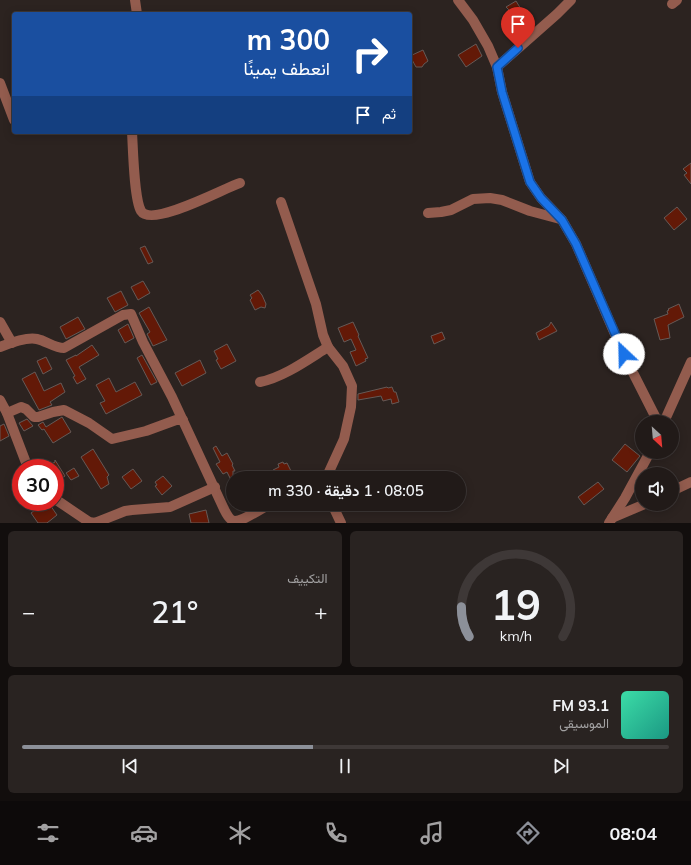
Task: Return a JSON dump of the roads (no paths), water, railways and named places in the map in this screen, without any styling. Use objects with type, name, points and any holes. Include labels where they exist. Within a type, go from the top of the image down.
[{"type":"street","points":[[135,0],[137,12]]},
{"type":"street","points":[[458,0],[488,46],[497,67],[502,92],[530,182],[541,198],[562,220],[576,244],[624,354],[654,415]]},
{"type":"street","points":[[497,67],[571,0]]},
{"type":"street","points":[[0,83],[12,115]]},
{"type":"street","points":[[132,134],[134,172],[139,207],[143,214],[147,216],[178,210],[240,183]]},
{"type":"street","points":[[428,213],[451,210],[473,199],[490,198],[502,200],[530,211],[562,220]]},
{"type":"street","points":[[280,202],[316,304],[323,335],[328,347],[342,366],[352,386],[351,407],[344,439],[329,471]]},
{"type":"street","points":[[0,346],[30,339],[38,339],[60,348],[64,348],[123,315],[130,314],[230,519],[235,521],[242,520],[258,511]]},
{"type":"street","points":[[0,322],[12,343]]},
{"type":"street","points":[[260,382],[271,380],[328,347]]},
{"type":"street","points":[[667,415],[691,362]]},
{"type":"street","points":[[0,400],[24,459]]},
{"type":"street","points":[[7,414],[21,407],[26,409],[34,417],[64,410],[89,423],[112,439],[146,431],[176,420],[183,420]]},
{"type":"street","points":[[613,521],[646,459]]},
{"type":"street","points":[[679,488],[691,482]]},
{"type":"street","points":[[64,504],[89,522],[95,522],[125,511],[170,507],[214,487]]},
{"type":"street","points":[[613,521],[635,510]]},
{"type":"street","points":[[335,511],[341,523]]}]
